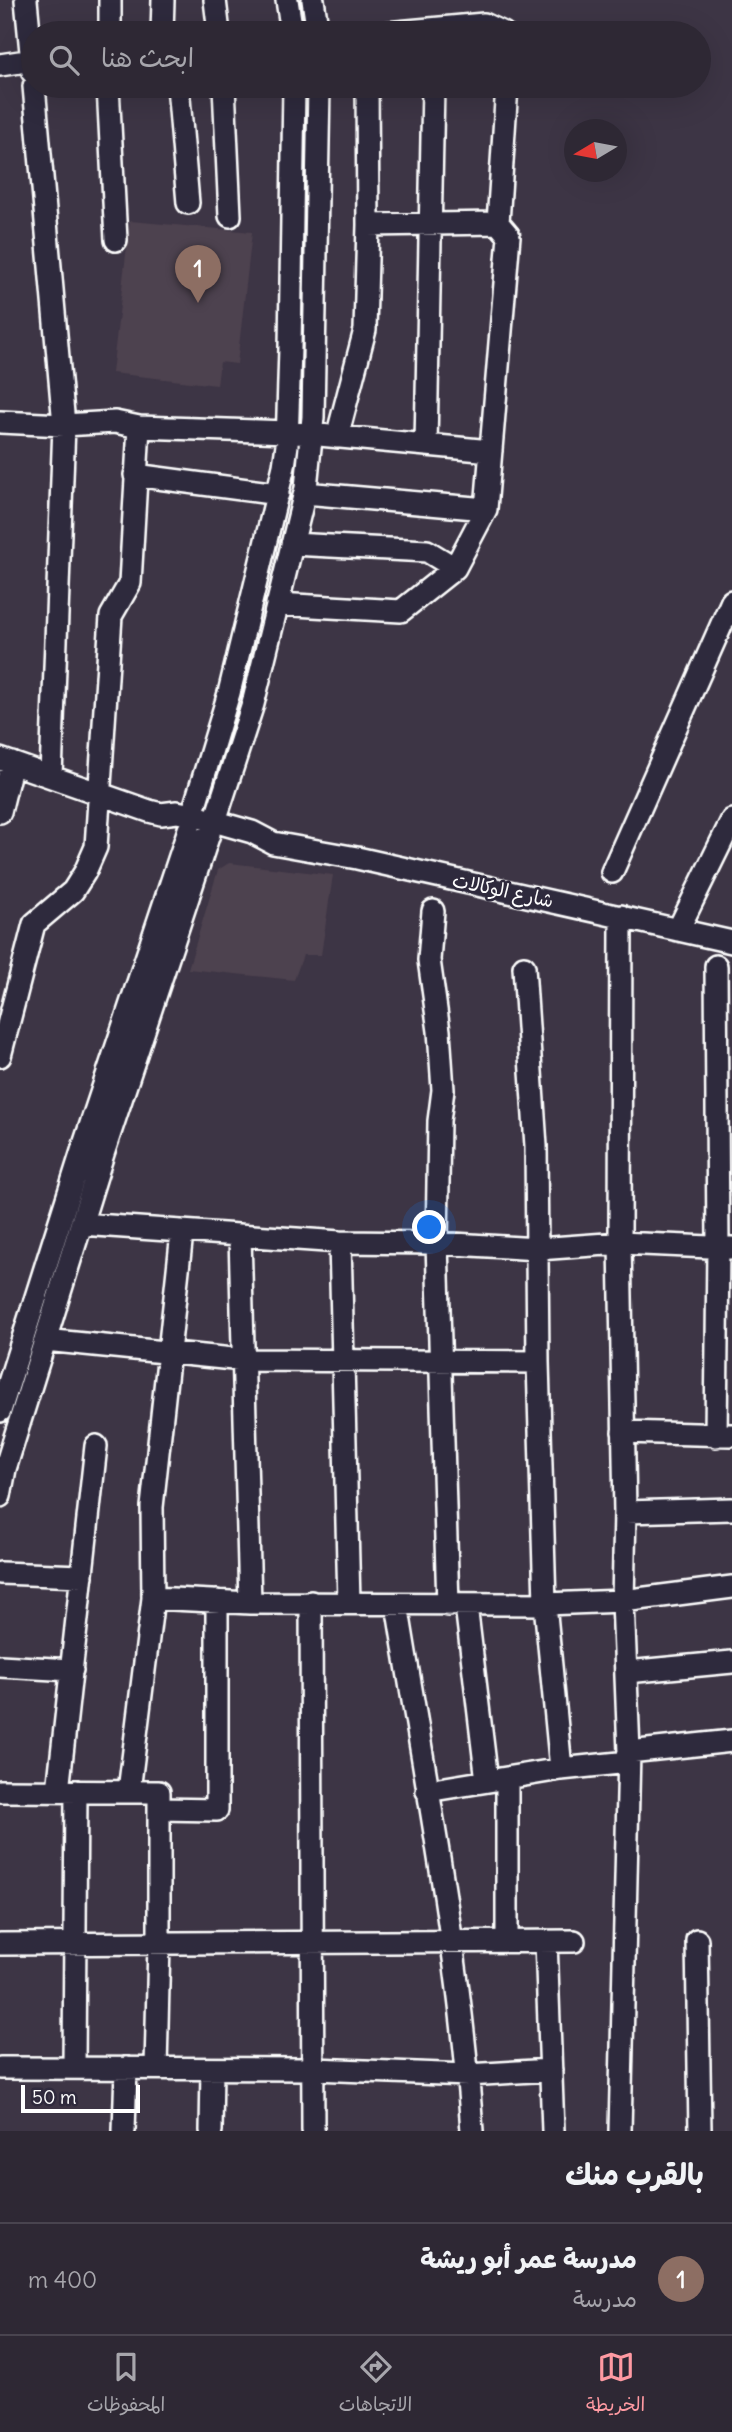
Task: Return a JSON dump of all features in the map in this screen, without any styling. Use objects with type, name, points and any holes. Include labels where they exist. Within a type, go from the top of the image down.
[{"type":"street","points":[[26,0],[28,21]]},
{"type":"street","points":[[110,0],[110,21]]},
{"type":"street","points":[[162,21],[163,0]]},
{"type":"street","points":[[215,0],[218,21]]},
{"type":"street","points":[[287,0],[290,21]]},
{"type":"street","points":[[313,0],[316,21]]},
{"type":"street","points":[[0,65],[21,64]]},
{"type":"street","points":[[35,98],[64,425],[51,776]]},
{"type":"street","points":[[109,98],[116,240]]},
{"type":"street","points":[[179,98],[188,203]]},
{"type":"street","points":[[225,98],[230,216]]},
{"type":"street","points":[[201,825],[229,693],[278,494],[287,432],[294,98]]},
{"type":"street","points":[[0,1411],[93,1151],[201,825],[253,705],[304,493],[313,434],[319,98]]},
{"type":"street","points":[[337,437],[365,330],[367,98]]},
{"type":"street","points":[[426,445],[433,98]]},
{"type":"street","points":[[277,604],[401,611],[455,568],[485,509],[509,236],[498,223],[506,98]]},
{"type":"street","points":[[368,225],[498,223]]},
{"type":"street","points":[[0,422],[64,425],[115,422],[139,427],[287,432],[491,451]]},
{"type":"street","points":[[0,1056],[34,923],[73,891],[96,848],[111,616],[130,583],[139,427]]},
{"type":"street","points":[[135,475],[278,494]]},
{"type":"street","points":[[304,493],[485,509]]},
{"type":"street","points":[[292,544],[427,551],[455,568]]},
{"type":"street","points":[[611,872],[732,601]]},
{"type":"street","points":[[0,811],[6,761]]},
{"type":"street","name":"شارع الوكالات","points":[[6,761],[161,814],[177,812],[201,825],[251,832],[273,843],[356,858],[732,942]]},
{"type":"street","points":[[678,930],[732,820]]},
{"type":"street","points":[[433,911],[429,960],[439,1031],[443,1090],[439,1121],[437,1243],[457,1605],[497,1780],[507,1941]]},
{"type":"street","points":[[620,2131],[629,1752],[623,1601],[625,1512],[620,1243],[621,916]]},
{"type":"street","points":[[623,1432],[724,1436],[725,1248],[716,966]]},
{"type":"street","points":[[524,967],[536,1146],[538,1362],[545,1604],[561,1769]]},
{"type":"street","points":[[0,1496],[5,1469],[81,1224],[93,1151]]},
{"type":"street","points":[[81,1224],[340,1242],[437,1243],[538,1249],[620,1243],[725,1248]]},
{"type":"street","points":[[129,1791],[153,1598],[152,1507],[182,1233]]},
{"type":"street","points":[[240,1236],[250,1603]]},
{"type":"street","points":[[340,1242],[349,1603]]},
{"type":"street","points":[[45,1339],[243,1360],[538,1362]]},
{"type":"street","points":[[74,2068],[74,1943],[67,1791],[72,1670],[96,1446]]},
{"type":"street","points":[[625,1512],[732,1509]]},
{"type":"street","points":[[0,1573],[82,1576]]},
{"type":"street","points":[[153,1598],[250,1603],[545,1604],[623,1601],[732,1587]]},
{"type":"street","points":[[159,1808],[217,1810],[217,1601]]},
{"type":"street","points":[[311,1602],[313,2131]]},
{"type":"street","points":[[397,1604],[452,1942],[472,2131]]},
{"type":"street","points":[[627,1672],[732,1662]]},
{"type":"street","points":[[0,1666],[72,1670]]},
{"type":"street","points":[[629,1752],[732,1741]]},
{"type":"street","points":[[427,1791],[561,1769],[619,1763],[626,1761],[629,1752]]},
{"type":"street","points":[[0,1791],[159,1792],[156,2068]]},
{"type":"street","points":[[697,1940],[700,2131]]},
{"type":"street","points":[[546,1941],[554,2131]]},
{"type":"street","points":[[0,1944],[574,1941]]},
{"type":"street","points":[[0,2068],[314,2069],[468,2075],[551,2070]]},
{"type":"street","points":[[124,2131],[126,2068]]},
{"type":"street","points":[[211,2131],[212,2068]]},
{"type":"shaded area","points":[[130,221],[252,232],[237,364],[220,362],[217,385],[112,373]]},
{"type":"shaded area","points":[[229,863],[333,875],[321,955],[303,955],[294,980],[188,969],[218,870]]},
{"type":"place","name":"مدرسة عمر أبو ريشة","points":[[198,303]]}]
